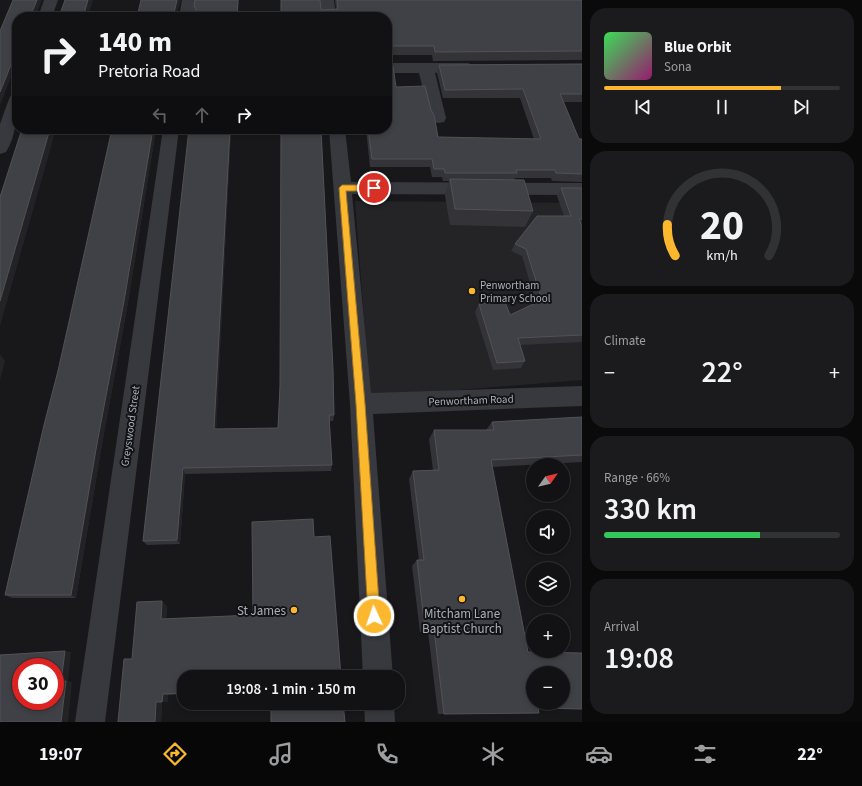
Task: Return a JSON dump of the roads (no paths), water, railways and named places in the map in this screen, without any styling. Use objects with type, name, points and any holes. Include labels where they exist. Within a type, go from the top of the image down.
[{"type":"street","points":[[47,12],[51,0]]},
{"type":"street","points":[[187,12],[189,0]]},
{"type":"street","points":[[327,0],[328,12]]},
{"type":"street","points":[[392,68],[481,67]]},
{"type":"street","points":[[426,68],[438,118]]},
{"type":"street","points":[[0,148],[12,113]]},
{"type":"street","name":"Greyswood Street","points":[[90,722],[170,134]]},
{"type":"street","points":[[337,134],[361,404],[378,670]]},
{"type":"street","points":[[342,188],[582,189]]},
{"type":"street","name":"Penwortham Road","points":[[361,404],[582,396]]},
{"type":"street","points":[[379,710],[380,722]]},
{"type":"place","name":"Penwortham Primary School","points":[[472,291]]},
{"type":"place","name":"Mitcham Lane Baptist Church","points":[[462,599]]},
{"type":"place","name":"St James","points":[[294,610]]}]
